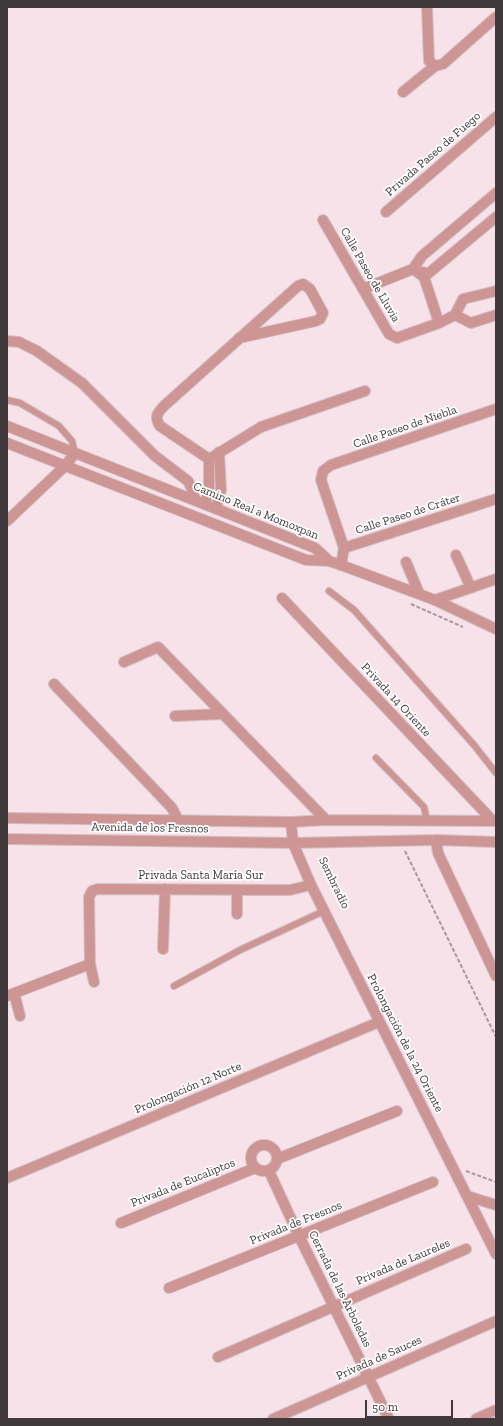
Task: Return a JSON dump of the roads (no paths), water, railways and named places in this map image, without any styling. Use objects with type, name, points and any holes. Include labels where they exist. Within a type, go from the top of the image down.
[{"type":"street","points":[[427,7],[429,62],[435,66]]},
{"type":"street","points":[[403,92],[435,66],[443,64],[496,17]]},
{"type":"street","name":"Privada Paseo de Fuego","points":[[386,212],[496,117]]},
{"type":"street","points":[[363,289],[413,269],[422,256],[496,193]]},
{"type":"street","points":[[424,277],[496,217]]},
{"type":"street","name":"Calle Paseo de Lluvia","points":[[324,220],[388,334],[397,338],[439,324]]},
{"type":"street","points":[[422,256],[424,277],[439,324],[455,315],[463,299],[496,291]]},
{"type":"street","points":[[413,269],[424,277]]},
{"type":"street","points":[[209,459],[160,426],[157,421],[157,415],[165,405],[298,286],[303,284],[310,289],[323,313],[320,319],[316,321],[240,338]]},
{"type":"street","points":[[455,315],[470,323],[496,315]]},
{"type":"street","points":[[7,341],[18,342],[37,351],[82,383],[155,456],[188,481],[200,502],[209,487],[209,459]]},
{"type":"street","points":[[209,459],[261,427],[365,391]]},
{"type":"street","name":"Calle Paseo de Niebla","points":[[344,548],[322,480],[323,471],[331,465],[496,409]]},
{"type":"street","name":"Camino Real a Momoxpan","points":[[7,426],[315,548],[329,560]]},
{"type":"street","name":"Camino Real a Momoxpan","points":[[7,443],[306,560],[329,560]]},
{"type":"street","points":[[216,508],[221,490],[219,452]]},
{"type":"street","points":[[7,521],[65,466],[75,453]]},
{"type":"street","name":"Calle Paseo de Cráter","points":[[341,565],[344,548],[496,499]]},
{"type":"street","points":[[456,555],[471,588]]},
{"type":"street","points":[[329,560],[419,593],[496,629]]},
{"type":"street","points":[[406,562],[419,593]]},
{"type":"street","points":[[435,600],[496,578]]},
{"type":"street","name":"Privada 14 Oriente","points":[[282,598],[494,821]]},
{"type":"street","points":[[124,662],[158,647],[326,820]]},
{"type":"street","points":[[54,684],[172,808],[178,820]]},
{"type":"street","points":[[175,716],[223,714]]},
{"type":"street","points":[[7,818],[291,822],[326,820],[494,821]]},
{"type":"street","points":[[291,822],[293,843]]},
{"type":"street","name":"Avenida de los Fresnos","points":[[7,839],[293,843],[436,840],[496,842]]},
{"type":"street","points":[[436,840],[438,853],[496,976]]},
{"type":"street","name":"Prolongación de la 24 Oriente","points":[[293,843],[311,885],[496,1254]]},
{"type":"street","name":"Privada Santa María Sur","points":[[90,964],[89,897],[92,891],[98,889],[290,890],[311,885]]},
{"type":"street","points":[[164,949],[165,889]]},
{"type":"street","points":[[237,890],[237,914]]},
{"type":"street","points":[[20,1016],[11,994],[90,964],[94,982]]},
{"type":"street","name":"Prolongación 12 Norte","points":[[7,1178],[380,1022]]},
{"type":"street","points":[[277,1158],[397,1111]]},
{"type":"street","points":[[263,1145],[270,1146],[275,1152],[277,1158],[273,1168],[269,1170],[259,1170],[255,1168],[252,1161],[252,1154],[256,1148],[263,1145]]},
{"type":"street","name":"Privada de Eucaliptos","points":[[122,1223],[255,1168]]},
{"type":"street","name":"Cerrada de las Arboledas","points":[[269,1170],[299,1236],[389,1419]]},
{"type":"street","name":"Privada de Fresnos","points":[[169,1288],[433,1182]]},
{"type":"street","points":[[467,1196],[496,1204]]},
{"type":"street","name":"Privada de Laureles","points":[[218,1357],[466,1249]]},
{"type":"street","name":"Privada de Sauces","points":[[272,1419],[496,1321]]},
{"type":"street","points":[[476,1419],[496,1410]]},
{"type":"lane","points":[[7,400],[20,403],[59,426],[72,441],[75,453]]},
{"type":"lane","points":[[329,591],[354,610],[474,745],[496,774]]},
{"type":"lane","points":[[376,758],[424,807],[427,821]]},
{"type":"lane","points":[[174,986],[240,950],[324,911]]}]
